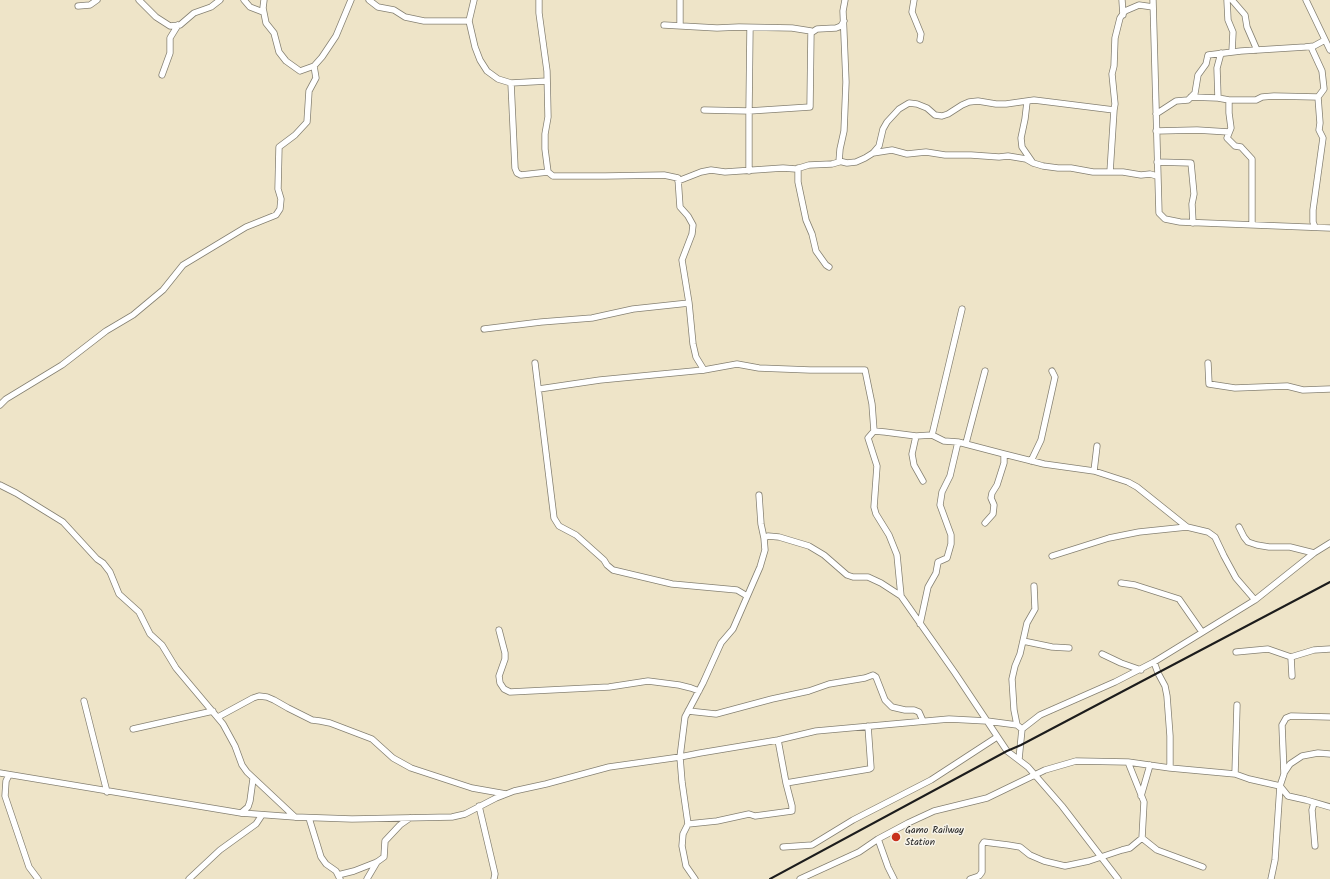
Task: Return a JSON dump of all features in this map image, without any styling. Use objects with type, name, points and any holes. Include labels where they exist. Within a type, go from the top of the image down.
[{"type":"street","points":[[78,6],[90,5],[97,0]]},
{"type":"street","points":[[139,0],[156,17],[170,26],[178,25]]},
{"type":"street","points":[[162,75],[170,53],[170,38],[178,25],[194,13],[212,7],[220,0]]},
{"type":"street","points":[[244,0],[250,7],[264,12]]},
{"type":"street","points":[[264,0],[266,23],[274,33],[278,52],[286,61],[300,71],[314,66],[322,57],[336,36],[351,0]]},
{"type":"street","points":[[369,0],[378,7],[394,10],[405,17],[424,21],[470,21]]},
{"type":"street","points":[[474,0],[470,21],[475,47],[480,60],[487,71],[498,79],[511,83],[547,81]]},
{"type":"street","points":[[539,0],[539,13],[546,56],[548,117],[545,134],[545,149],[548,172],[553,176],[664,175],[678,178],[680,207],[688,216],[693,225],[692,234],[682,260],[689,303],[693,344],[696,357],[704,370]]},
{"type":"street","points":[[680,0],[680,25]]},
{"type":"street","points":[[839,161],[844,131],[846,82],[843,11],[844,0]]},
{"type":"street","points":[[914,0],[912,12],[921,34],[920,40]]},
{"type":"street","points":[[1122,0],[1123,15]]},
{"type":"street","points":[[1153,0],[1159,213],[1165,219],[1180,222],[1330,228]]},
{"type":"street","points":[[1227,0],[1228,20],[1233,32],[1232,52]]},
{"type":"street","points":[[1232,0],[1245,15],[1247,27],[1258,50]]},
{"type":"street","points":[[1306,0],[1330,50]]},
{"type":"street","points":[[1110,172],[1115,104],[1112,74],[1114,66],[1115,38],[1118,24],[1126,11],[1139,6],[1153,7]]},
{"type":"street","points":[[811,33],[817,29],[836,28],[841,26],[844,21]]},
{"type":"street","points":[[664,25],[717,28],[792,28],[811,31],[811,33]]},
{"type":"street","points":[[749,171],[750,28]]},
{"type":"street","points":[[704,110],[749,111],[810,107],[811,33]]},
{"type":"street","points":[[1156,114],[1176,101],[1188,100],[1195,94],[1198,75],[1206,64],[1208,55],[1311,46],[1325,40]]},
{"type":"street","points":[[1311,46],[1322,71],[1324,89],[1318,97],[1320,123],[1319,130],[1323,138],[1313,210],[1313,222],[1315,227]]},
{"type":"street","points":[[1218,98],[1217,68],[1221,53]]},
{"type":"street","points":[[0,405],[62,365],[106,331],[133,315],[163,290],[183,265],[246,227],[276,215],[280,209],[281,199],[278,189],[279,148],[295,135],[307,122],[309,91],[316,78],[314,66]]},
{"type":"street","points":[[511,83],[515,168],[517,173],[521,175],[548,172]]},
{"type":"street","points":[[1191,97],[1229,100],[1256,100],[1262,97],[1274,96],[1318,97]]},
{"type":"street","points":[[678,181],[700,172],[711,170],[725,172],[749,171],[798,168],[809,165],[832,164],[839,161],[847,163],[856,162],[873,153],[879,146],[883,129],[887,122],[899,109],[909,103],[917,104],[927,108],[935,115],[942,116],[970,102],[986,102],[996,104],[1027,102],[1034,100],[1114,110]]},
{"type":"street","points":[[1229,100],[1231,128],[1227,138],[1234,146],[1241,147],[1252,159],[1252,224]]},
{"type":"street","points":[[1027,102],[1021,138],[1022,147],[1033,163]]},
{"type":"street","points":[[1156,131],[1208,130],[1229,132]]},
{"type":"street","points":[[873,153],[892,150],[907,154],[926,152],[945,155],[1008,156],[1026,159],[1033,163],[1051,167],[1123,172],[1142,175],[1150,174],[1157,176]]},
{"type":"street","points":[[1157,162],[1191,163],[1194,194],[1192,204],[1193,223]]},
{"type":"street","points":[[798,168],[798,182],[806,220],[812,234],[816,251],[829,267]]},
{"type":"street","points":[[484,329],[592,318],[633,309],[689,303]]},
{"type":"street","points":[[932,435],[962,309]]},
{"type":"street","points":[[536,363],[554,518],[559,526],[576,535],[604,560],[607,566],[613,570],[672,584],[737,590],[747,596]]},
{"type":"street","points":[[1208,363],[1209,384],[1235,388],[1287,386],[1303,390],[1330,389]]},
{"type":"street","points":[[539,390],[600,380],[704,370],[736,364],[758,368],[865,370],[872,404],[874,432]]},
{"type":"street","points":[[966,444],[985,371]]},
{"type":"street","points":[[1031,461],[1041,440],[1055,376],[1052,371]]},
{"type":"street","points":[[901,596],[897,556],[889,535],[876,514],[874,507],[877,466],[868,438],[874,432],[916,436],[932,435],[944,441],[958,442],[1031,461],[1094,470],[1137,487],[1187,527]]},
{"type":"street","points":[[916,436],[912,454],[914,465],[923,481]]},
{"type":"street","points":[[920,624],[928,587],[936,573],[938,562],[947,558],[951,544],[951,534],[940,505],[942,492],[950,476],[958,442]]},
{"type":"street","points":[[1094,470],[1097,446]]},
{"type":"street","points":[[985,523],[993,514],[994,505],[991,498],[1004,463],[1004,454]]},
{"type":"street","points":[[0,485],[16,493],[63,522],[97,559],[103,563],[110,572],[120,594],[139,612],[150,634],[162,646],[176,668],[218,717],[230,736],[242,764],[253,779],[295,817]]},
{"type":"street","points":[[695,879],[686,866],[683,851],[683,834],[688,824],[680,757],[685,717],[699,691],[721,642],[733,629],[760,567],[765,550],[764,538],[760,524],[759,495]]},
{"type":"street","points":[[1052,556],[1110,538],[1139,532],[1187,527],[1208,532],[1215,537],[1236,578],[1255,600]]},
{"type":"street","points":[[1239,527],[1244,538],[1248,542],[1269,547],[1290,547],[1314,553]]},
{"type":"street","points":[[764,538],[768,536],[779,536],[809,546],[824,555],[847,575],[853,577],[868,577],[881,583],[901,596],[955,673],[997,737],[1004,744],[1007,751],[1019,759],[1035,775],[1074,820],[1118,879]]},
{"type":"street","points":[[1019,759],[1022,729],[1040,715],[1141,670],[1255,600],[1314,553],[1330,543]]},
{"type":"street","points":[[1122,583],[1135,584],[1179,599],[1202,632]]},
{"type":"street","points":[[1017,725],[1014,710],[1012,679],[1027,623],[1035,609],[1034,586]]},
{"type":"street","points":[[499,630],[505,653],[505,659],[499,676],[500,683],[504,689],[510,692],[609,687],[648,681],[679,685],[699,691]]},
{"type":"street","points":[[1023,641],[1052,647],[1069,648]]},
{"type":"street","points":[[1236,652],[1268,649],[1291,656],[1314,650],[1330,649]]},
{"type":"street","points":[[1102,654],[1141,670]]},
{"type":"street","points":[[1291,656],[1292,676]]},
{"type":"street","points":[[1154,662],[1165,686],[1167,696],[1170,736],[1170,768]]},
{"type":"street","points":[[688,711],[716,714],[809,691],[829,684],[865,678],[873,675],[876,677],[884,700],[892,707],[919,712],[923,721]]},
{"type":"street","points":[[218,717],[253,698],[259,696],[267,697],[312,720],[325,722],[372,739],[394,758],[411,768],[472,788],[507,794]]},
{"type":"street","points":[[84,701],[107,792]]},
{"type":"street","points":[[1235,774],[1237,705]]},
{"type":"street","points":[[133,729],[213,712]]},
{"type":"street","points":[[1284,774],[1282,725],[1286,718],[1292,716],[1330,717]]},
{"type":"street","points":[[4,774],[241,813],[309,818],[352,819],[452,817],[465,814],[479,806],[507,794],[609,767],[680,757],[778,740],[816,731],[960,719],[1017,725],[1022,729]]},
{"type":"street","points":[[786,783],[871,768],[868,726]]},
{"type":"street","points":[[783,847],[812,845],[853,820],[931,780],[997,737]]},
{"type":"street","points":[[688,824],[717,821],[749,814],[755,816],[792,810],[778,740]]},
{"type":"street","points":[[1271,879],[1275,860],[1280,786],[1284,774],[1290,764],[1302,756],[1318,753],[1330,754]]},
{"type":"street","points":[[800,879],[859,852],[878,839],[934,811],[987,798],[1045,770],[1076,761],[1128,762],[1170,768],[1235,774],[1249,779],[1280,786],[1288,796],[1330,807]]},
{"type":"street","points":[[970,879],[979,876],[982,872],[982,845],[984,842],[1008,844],[1020,847],[1030,855],[1044,861],[1065,866],[1090,861],[1130,848],[1142,838],[1144,802],[1128,762]]},
{"type":"street","points":[[1141,796],[1150,765]]},
{"type":"street","points":[[0,769],[4,774],[6,782],[5,796],[29,867],[38,879]]},
{"type":"street","points":[[241,813],[248,807],[250,802],[253,779]]},
{"type":"street","points":[[1314,803],[1312,810],[1315,846]]},
{"type":"street","points":[[479,806],[495,874],[494,879]]},
{"type":"street","points":[[189,879],[220,850],[256,824],[262,815]]},
{"type":"street","points":[[309,818],[321,857],[326,864],[336,871],[339,877],[377,862],[384,857],[385,841],[396,829],[410,818]]},
{"type":"street","points":[[1142,838],[1157,850],[1203,867]]},
{"type":"street","points":[[878,839],[894,879]]},
{"type":"street","points":[[367,879],[377,862]]},
{"type":"railway","points":[[770,879],[1007,751],[1330,582]]},
{"type":"place","name":"Gamo Railway Station","points":[[896,837]]}]
